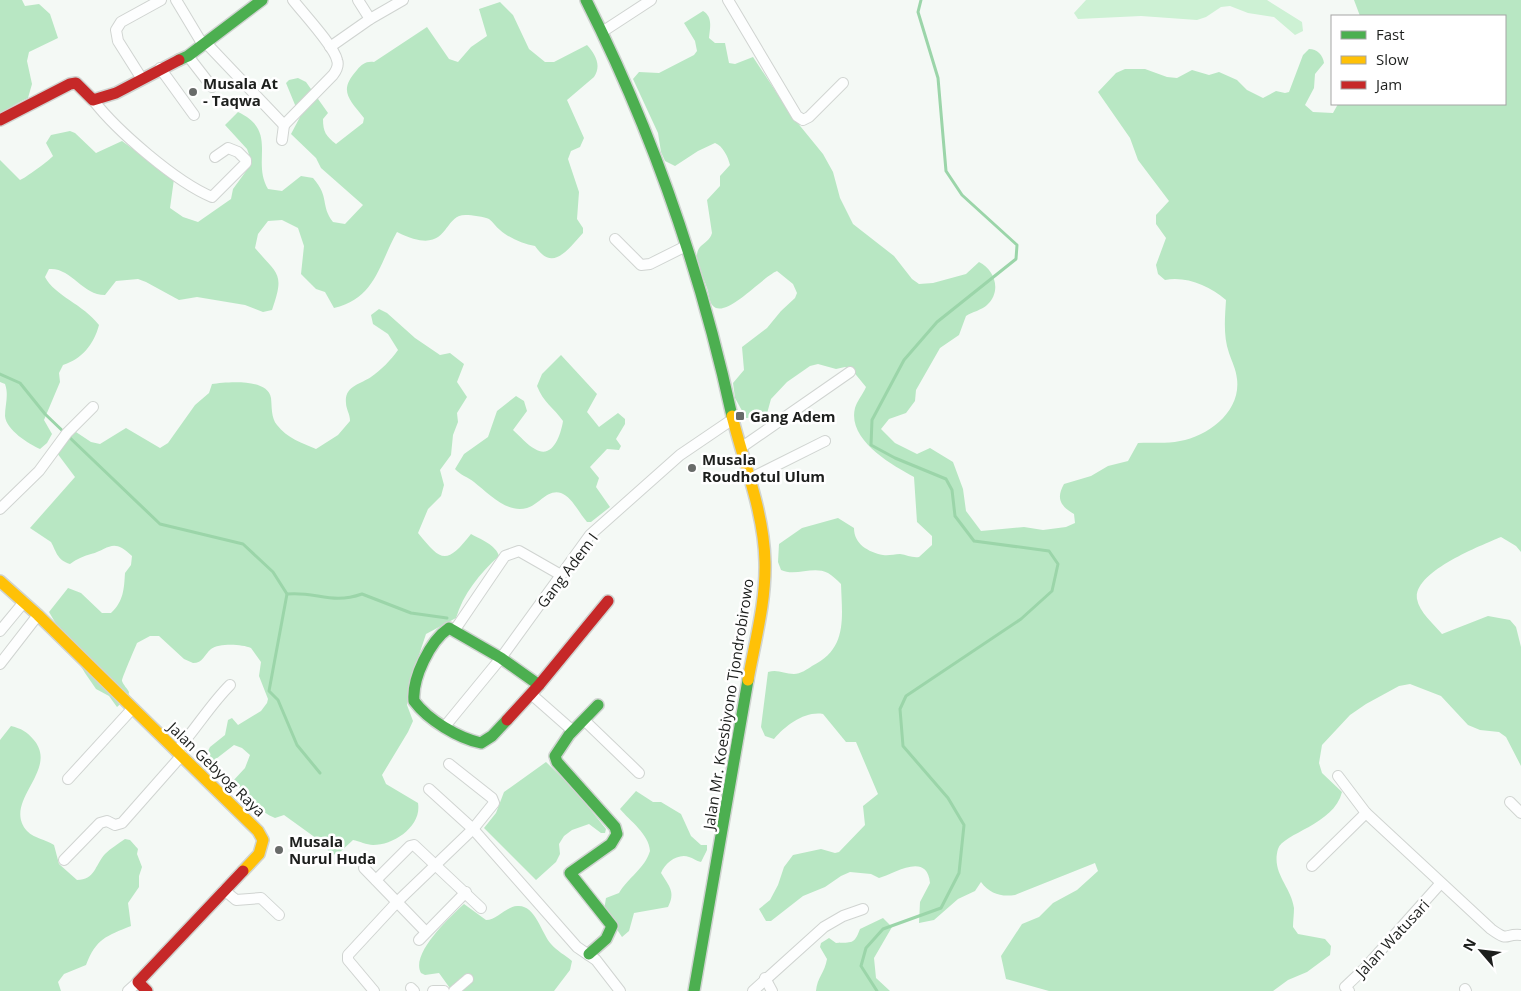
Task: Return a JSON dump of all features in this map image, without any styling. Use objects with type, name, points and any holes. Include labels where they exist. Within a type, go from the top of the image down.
[{"type":"street","points":[[142,79],[118,42],[116,30],[121,22],[160,0]]},
{"type":"street","points":[[176,0],[205,44],[284,125]]},
{"type":"street","points":[[93,100],[116,93],[160,68],[188,56],[262,0]]},
{"type":"street","points":[[282,140],[284,125],[336,71],[338,60],[293,0]]},
{"type":"street","points":[[358,0],[370,19]]},
{"type":"street","points":[[330,48],[370,19],[403,0]]},
{"type":"street","name":"Jalan Mr. Koesbiyono Tjondrobirowo","points":[[586,0],[602,32],[658,166],[686,246],[718,350],[733,419],[762,522],[765,561],[764,593],[729,779],[715,877],[694,991]]},
{"type":"street","points":[[602,32],[650,0]]},
{"type":"street","points":[[728,0],[797,116],[803,120],[809,118],[843,83]]},
{"type":"street","points":[[188,56],[212,87]]},
{"type":"street","points":[[160,68],[194,115]]},
{"type":"street","points":[[0,120],[70,84],[76,83],[104,114],[136,143],[191,186],[212,197],[246,163],[246,160],[238,152],[228,148],[215,156]]},
{"type":"street","points":[[615,239],[641,266],[650,264],[686,246]]},
{"type":"street","points":[[742,447],[850,372]]},
{"type":"street","points":[[0,510],[39,471],[66,434],[93,407]]},
{"type":"street","name":"Gang Adem I","points":[[446,725],[501,658],[590,535],[680,455],[733,419]]},
{"type":"street","points":[[751,478],[825,441]]},
{"type":"street","points":[[454,631],[505,556],[519,552],[561,575]]},
{"type":"street","name":"Jalan Gebyog Raya","points":[[0,581],[38,615],[180,753],[258,831],[263,840],[259,854],[224,890],[142,987]]},
{"type":"street","points":[[540,685],[501,658],[449,628],[440,632],[413,692],[417,706],[472,741],[481,743],[492,736],[540,685],[608,601]]},
{"type":"street","points":[[0,631],[24,602]]},
{"type":"street","points":[[0,664],[38,615]]},
{"type":"street","points":[[64,860],[100,823],[107,821],[115,825],[122,823],[180,753],[213,702],[230,685]]},
{"type":"street","points":[[531,694],[573,731]]},
{"type":"street","points":[[589,954],[605,940],[612,926],[570,873],[611,844],[617,834],[616,827],[557,762],[555,756],[558,748],[598,705]]},
{"type":"street","points":[[68,779],[133,708]]},
{"type":"street","points":[[584,720],[639,773]]},
{"type":"street","points":[[374,991],[348,960],[348,954],[398,901],[473,829],[492,807],[492,798],[449,764]]},
{"type":"street","points":[[1338,776],[1366,813],[1440,884],[1500,936],[1508,938],[1516,934],[1521,935]]},
{"type":"street","points":[[429,789],[473,829],[577,947],[589,954],[620,991]]},
{"type":"street","points":[[1510,802],[1521,813]]},
{"type":"street","points":[[1312,866],[1366,813]]},
{"type":"street","points":[[376,880],[410,846],[414,845],[437,864],[482,908]]},
{"type":"street","points":[[364,868],[398,901],[422,936],[466,892]]},
{"type":"street","name":"Jalan Watusari","points":[[1344,990],[1440,884]]},
{"type":"street","points":[[224,890],[236,900],[261,898],[279,915]]},
{"type":"street","points":[[753,991],[830,923],[863,909]]},
{"type":"street","points":[[766,978],[772,991]]},
{"type":"street","points":[[454,991],[468,979]]},
{"type":"street","points":[[128,991],[142,987]]},
{"type":"street","points":[[434,991],[444,991]]},
{"type":"green space","points":[[0,0],[22,0],[25,6],[39,4],[50,14],[58,38],[29,52],[27,61],[32,84],[28,98],[14,105],[7,112],[0,126]]},
{"type":"green space","points":[[1086,0],[1267,0],[1302,22],[1303,31],[1295,35],[1274,17],[1248,13],[1230,6],[1221,7],[1206,17],[1197,20],[1141,16],[1078,19],[1074,13]]},
{"type":"green space","points":[[1354,0],[1521,0],[1521,552],[1516,546],[1501,537],[1464,553],[1425,579],[1419,589],[1417,599],[1424,613],[1442,634],[1488,616],[1510,620],[1516,627],[1521,647],[1521,766],[1506,737],[1499,732],[1480,730],[1468,725],[1441,696],[1410,684],[1399,686],[1350,715],[1322,745],[1319,763],[1322,773],[1342,792],[1337,803],[1320,820],[1282,843],[1278,849],[1277,858],[1279,872],[1294,908],[1293,927],[1298,934],[1325,939],[1331,946],[1330,955],[1307,972],[1288,980],[1273,991],[1049,991],[1006,979],[1001,956],[1022,924],[1039,917],[1053,903],[1077,890],[1098,871],[1095,863],[1015,895],[1005,896],[996,894],[981,882],[975,891],[958,899],[934,920],[919,923],[920,902],[930,883],[928,873],[923,868],[909,867],[879,878],[871,874],[850,872],[825,887],[803,896],[771,921],[766,921],[759,909],[770,900],[778,885],[784,867],[793,855],[821,849],[835,853],[839,852],[865,825],[863,806],[878,794],[856,742],[846,742],[823,714],[809,715],[796,720],[774,739],[765,736],[761,727],[768,672],[796,674],[824,659],[832,651],[837,641],[842,620],[841,584],[830,574],[822,571],[787,572],[781,570],[778,562],[779,544],[802,528],[838,518],[854,528],[856,539],[859,543],[872,552],[883,555],[900,554],[919,557],[932,545],[932,536],[917,522],[914,477],[894,466],[873,450],[858,431],[854,420],[855,408],[866,387],[852,370],[845,367],[836,369],[818,364],[810,366],[787,382],[771,399],[766,417],[746,418],[735,398],[733,383],[744,370],[742,347],[767,328],[795,298],[797,293],[793,284],[777,271],[726,307],[719,308],[713,306],[697,262],[697,256],[700,247],[709,239],[712,233],[707,200],[720,186],[720,176],[730,165],[729,162],[723,149],[715,143],[698,151],[675,166],[665,161],[661,152],[658,133],[633,79],[639,72],[659,73],[694,55],[697,51],[695,41],[684,23],[703,11],[710,19],[709,38],[715,43],[725,43],[729,63],[735,64],[753,57],[792,116],[823,154],[833,172],[840,198],[853,224],[894,256],[912,279],[919,284],[933,283],[966,274],[979,262],[989,270],[995,281],[992,299],[985,307],[966,316],[959,335],[940,348],[916,390],[915,401],[906,413],[889,419],[881,429],[895,443],[917,454],[930,448],[953,462],[963,489],[966,511],[981,531],[1024,527],[1043,530],[1066,527],[1075,523],[1074,514],[1065,508],[1060,498],[1064,484],[1091,476],[1108,466],[1128,461],[1138,443],[1175,442],[1202,434],[1221,420],[1234,401],[1237,391],[1235,369],[1226,340],[1226,300],[1205,286],[1181,279],[1165,280],[1158,274],[1156,265],[1166,238],[1156,224],[1156,215],[1169,201],[1138,160],[1130,138],[1098,92],[1116,73],[1125,69],[1145,69],[1167,77],[1177,78],[1192,70],[1209,75],[1219,72],[1237,80],[1247,90],[1263,98],[1276,91],[1289,92],[1303,55],[1309,49],[1319,53],[1324,63],[1315,74],[1314,88],[1305,105],[1313,112],[1333,113],[1337,105],[1506,105],[1506,15],[1360,15]]},
{"type":"green space","points":[[500,2],[513,15],[529,49],[545,62],[554,62],[587,45],[593,52],[596,60],[597,68],[594,77],[567,100],[584,138],[580,147],[571,151],[568,159],[579,192],[577,219],[583,228],[583,233],[566,251],[560,256],[548,258],[535,246],[508,236],[489,219],[466,215],[452,221],[436,238],[427,241],[414,239],[397,232],[368,288],[348,303],[334,308],[325,292],[316,289],[301,274],[304,246],[298,228],[282,220],[268,221],[258,234],[255,248],[277,275],[278,288],[272,310],[263,312],[245,305],[197,297],[179,300],[138,279],[116,281],[105,295],[97,294],[64,272],[49,269],[45,277],[55,290],[85,311],[99,325],[94,338],[86,350],[76,359],[63,365],[59,373],[60,382],[44,420],[52,434],[47,443],[40,449],[24,440],[9,426],[5,416],[6,388],[5,384],[0,382],[0,160],[20,180],[53,156],[46,143],[51,135],[70,131],[75,133],[96,153],[122,141],[174,179],[170,208],[183,217],[198,222],[231,199],[233,189],[252,163],[247,149],[225,125],[238,112],[258,128],[262,147],[262,168],[268,189],[282,191],[301,176],[313,178],[321,190],[327,211],[333,222],[345,224],[363,205],[321,168],[316,158],[291,134],[300,117],[286,83],[289,80],[298,78],[306,82],[328,113],[323,119],[324,131],[336,144],[363,123],[364,118],[350,100],[347,89],[351,77],[361,66],[374,62],[427,27],[449,59],[458,62],[471,47],[487,36],[479,9]]},
{"type":"green space","points":[[379,309],[387,313],[415,338],[440,355],[450,353],[464,364],[457,382],[467,397],[457,413],[458,422],[453,435],[451,455],[440,470],[444,485],[441,496],[428,509],[418,533],[432,549],[444,556],[455,551],[471,534],[495,549],[499,556],[473,584],[456,618],[426,634],[412,676],[407,705],[413,721],[382,775],[386,784],[418,803],[416,819],[405,833],[389,842],[373,845],[353,840],[339,853],[329,856],[327,846],[284,815],[275,818],[257,807],[232,782],[245,768],[250,755],[242,748],[234,745],[212,762],[206,755],[210,747],[225,735],[228,720],[232,718],[238,725],[261,711],[267,703],[268,699],[259,676],[261,662],[251,648],[236,645],[215,647],[199,662],[193,663],[184,659],[159,636],[150,636],[137,643],[122,679],[129,692],[128,697],[117,707],[109,696],[96,689],[49,612],[68,588],[81,593],[102,613],[111,613],[121,599],[125,573],[131,565],[132,556],[120,547],[111,546],[70,564],[60,558],[51,542],[30,528],[75,477],[57,453],[62,444],[76,432],[91,442],[100,444],[126,428],[160,448],[168,443],[195,405],[209,393],[212,384],[246,383],[263,387],[271,398],[273,416],[281,430],[290,437],[316,449],[338,435],[350,421],[346,397],[350,389],[371,377],[398,350],[388,334],[373,324],[371,315]]},
{"type":"green space","points":[[561,355],[597,394],[587,412],[599,427],[618,413],[625,419],[625,424],[616,439],[621,446],[619,450],[607,449],[590,467],[599,478],[596,487],[610,507],[591,522],[587,522],[572,502],[561,493],[551,493],[527,508],[512,508],[492,497],[455,469],[464,454],[488,437],[497,411],[516,396],[524,401],[527,411],[513,430],[526,443],[541,451],[547,451],[555,444],[563,421],[545,401],[537,386],[542,374]]},
{"type":"green space","points":[[11,726],[21,729],[28,734],[40,751],[37,774],[21,808],[21,820],[27,831],[33,836],[54,845],[59,864],[77,880],[91,875],[105,854],[125,839],[130,840],[138,849],[137,854],[142,867],[139,876],[139,887],[128,903],[131,926],[108,936],[98,944],[86,965],[64,974],[58,982],[61,991],[0,991],[0,740]]},
{"type":"green space","points":[[546,762],[573,788],[606,829],[605,833],[601,833],[589,824],[572,830],[564,836],[559,844],[560,854],[556,862],[536,880],[484,828],[496,813],[504,792]]},
{"type":"green space","points":[[636,791],[653,802],[661,802],[681,814],[691,836],[701,845],[707,845],[707,850],[701,862],[681,856],[672,860],[666,866],[661,873],[671,893],[668,907],[634,913],[629,931],[622,937],[604,910],[606,898],[619,893],[644,863],[650,851],[643,833],[620,809]]},
{"type":"green space","points":[[464,904],[486,920],[494,918],[513,907],[517,906],[528,909],[551,944],[572,961],[570,970],[554,991],[452,991],[439,973],[425,975],[421,973],[419,965],[426,946],[441,927]]},
{"type":"green space","points":[[883,918],[892,927],[874,958],[876,978],[890,991],[816,991],[827,959],[820,947],[821,943],[829,938],[836,943],[852,942],[860,929]]},
{"type":"waterway","points":[[877,991],[861,966],[866,948],[883,929],[941,908],[959,873],[964,825],[948,798],[903,746],[900,709],[906,696],[1021,619],[1052,591],[1058,564],[1049,551],[974,541],[955,516],[952,490],[946,479],[895,458],[871,445],[872,420],[904,360],[937,322],[1016,259],[1017,245],[962,195],[946,171],[938,78],[918,12],[921,0]]},
{"type":"waterway","points":[[0,374],[20,383],[45,414],[160,524],[243,544],[273,572],[287,594],[269,691],[278,700],[297,745],[320,773]]},
{"type":"waterway","points":[[287,594],[307,594],[332,598],[351,597],[362,594],[411,613],[447,618]]},
{"type":"traffic: fast","points":[[179,60],[188,56],[262,0]]},
{"type":"traffic: fast","points":[[586,0],[632,100],[672,204],[690,256],[720,362],[732,416]]},
{"type":"traffic: fast","points":[[507,720],[492,736],[481,743],[453,733],[427,715],[414,701],[419,671],[429,651],[442,634],[449,628],[501,658],[539,685]]},
{"type":"traffic: fast","points":[[694,991],[748,680]]},
{"type":"traffic: fast","points":[[589,954],[606,939],[612,926],[570,873],[611,844],[617,834],[615,827],[557,762],[555,756],[569,735],[598,705]]},
{"type":"traffic: slow","points":[[732,416],[753,488],[764,543],[764,592],[748,680]]},
{"type":"traffic: slow","points":[[0,581],[38,615],[258,831],[263,840],[259,854],[243,871]]},
{"type":"traffic: jam","points":[[0,120],[70,84],[76,83],[93,100],[116,93],[179,60]]},
{"type":"traffic: jam","points":[[507,720],[539,685],[608,601]]},
{"type":"traffic: jam","points":[[147,991],[138,982],[243,871]]},
{"type":"place","name":"Musala At - Taqwa","points":[[193,92]]},
{"type":"place","name":"Gang Adem","points":[[740,416]]},
{"type":"place","name":"Musala Roudhotul Ulum","points":[[692,468]]},
{"type":"place","name":"Musala Nurul Huda","points":[[279,850]]}]
